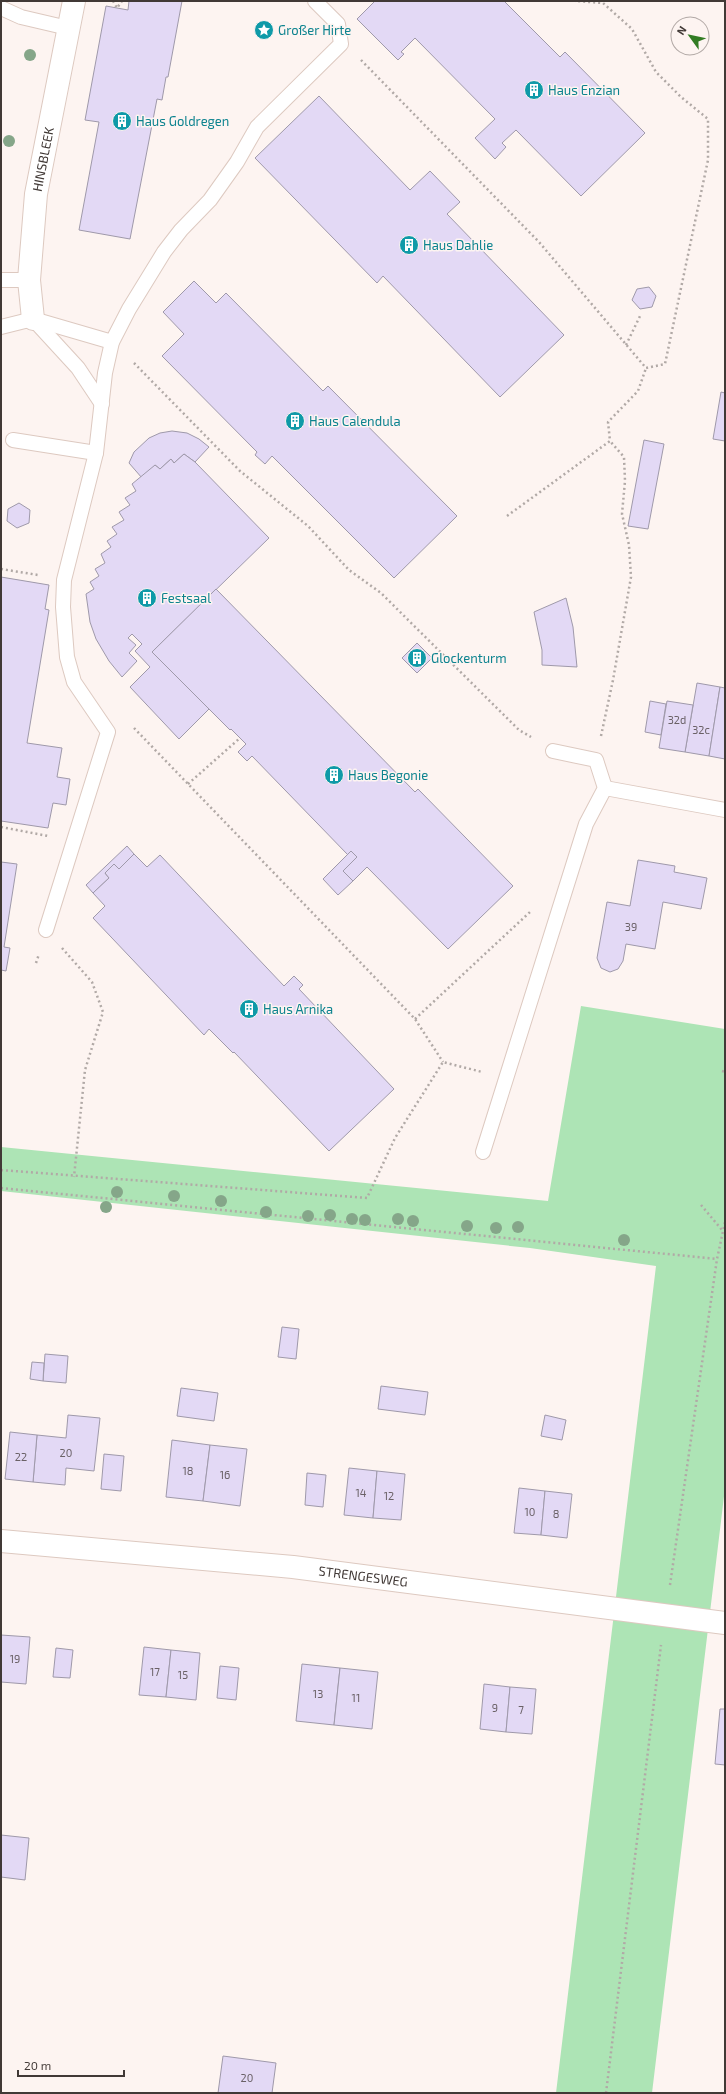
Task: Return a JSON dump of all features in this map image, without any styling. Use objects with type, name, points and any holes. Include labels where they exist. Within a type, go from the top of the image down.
[{"type":"street","name":"HINSBLEEK","points":[[33,319],[29,280],[36,194],[74,1]]},
{"type":"street","name":"STRENGESWEG","points":[[1,1541],[293,1567],[725,1623]]},
{"type":"lane","points":[[46,930],[108,732],[74,682],[67,657],[63,607],[64,580],[96,453],[105,373],[112,342],[129,308],[164,252],[181,230],[210,200],[237,162],[257,127],[341,44],[338,24],[315,1]]},
{"type":"lane","points":[[1,8],[21,17],[68,28]]},
{"type":"lane","points":[[1,280],[29,280]]},
{"type":"lane","points":[[1,327],[33,319],[112,342]]},
{"type":"lane","points":[[33,319],[78,368],[102,404]]},
{"type":"lane","points":[[13,440],[96,453]]},
{"type":"lane","points":[[483,1152],[586,824],[605,788],[596,760],[553,751]]},
{"type":"lane","points":[[605,788],[725,810]]},
{"type":"path","points":[[113,1],[117,8],[122,1]]},
{"type":"path","points":[[575,1],[603,3],[632,29],[656,72],[681,97],[708,120],[708,160],[665,364],[646,368]]},
{"type":"path","points":[[340,38],[539,242],[646,368]]},
{"type":"path","points":[[626,345],[641,314]]},
{"type":"path","points":[[112,342],[240,471],[308,526],[349,570],[381,593],[520,730],[553,751]]},
{"type":"path","points":[[596,760],[613,680],[630,577],[629,544],[622,514],[625,481],[624,457],[610,441],[608,422],[638,391],[646,368]]},
{"type":"path","points":[[507,516],[610,441]]},
{"type":"path","points":[[1,569],[64,580]]},
{"type":"path","points":[[108,732],[128,722],[414,1019],[443,1062],[506,1079]]},
{"type":"path","points":[[188,784],[240,738]]},
{"type":"path","points":[[1,827],[74,841]]},
{"type":"path","points":[[414,1019],[531,912]]},
{"type":"path","points":[[36,963],[46,930]]},
{"type":"path","points":[[46,930],[92,982],[103,1012],[85,1070],[74,1177]]},
{"type":"path","points":[[1,1170],[74,1177],[367,1198],[395,1138],[443,1062]]},
{"type":"path","points":[[1,1188],[717,1259]]},
{"type":"path","points":[[701,1205],[723,1231]]},
{"type":"path","points":[[606,2093],[665,1615],[717,1259],[725,1222]]},
{"type":"green space","points":[[581,1006],[725,1029],[725,1488],[652,2093],[556,2093],[656,1266],[530,1248],[1,1191],[1,1147],[548,1201]]},
{"type":"building","name":"Haus Goldregen","points":[[129,1],[182,1],[168,77],[166,77],[162,100],[157,99],[130,239],[79,230],[99,122],[85,120],[106,6],[128,10]]},
{"type":"building","name":"Haus Enzian","points":[[375,1],[504,1],[560,57],[565,52],[645,133],[581,196],[516,130],[502,143],[506,147],[495,159],[475,138],[495,119],[415,38],[401,52],[404,54],[398,60],[357,19]]},
{"type":"building","name":"Haus Dahlie","points":[[319,96],[410,190],[430,171],[460,202],[447,214],[564,335],[500,397],[383,276],[377,283],[255,158]]},
{"type":"building","name":"Haus Calendula","points":[[194,281],[216,303],[226,293],[323,391],[328,386],[457,516],[394,578],[272,456],[265,464],[255,455],[257,452],[162,356],[184,334],[163,312]]},
{"type":"building","points":[[649,287],[656,296],[652,307],[640,309],[632,300],[637,289]]},
{"type":"building","points":[[721,392],[725,393],[725,441],[713,439]]},
{"type":"building","points":[[172,431],[187,433],[199,439],[209,447],[195,462],[184,454],[174,463],[171,459],[160,469],[155,465],[142,478],[129,463],[134,452],[149,438],[160,433]]},
{"type":"building","points":[[644,440],[664,444],[648,529],[628,526]]},
{"type":"building","name":"Festsaal","points":[[184,454],[195,462],[269,538],[152,652],[209,709],[179,739],[130,687],[150,667],[135,651],[142,644],[132,634],[128,638],[136,645],[129,653],[137,661],[122,677],[109,661],[96,639],[90,622],[86,594],[94,589],[90,582],[99,576],[95,569],[105,563],[101,554],[111,547],[107,541],[117,534],[112,527],[124,520],[119,512],[130,505],[125,498],[136,491],[132,484],[155,465],[160,469],[171,459],[174,463]]},
{"type":"building","points":[[19,503],[30,510],[29,523],[17,528],[7,521],[8,509]]},
{"type":"building","points":[[1,577],[49,585],[45,609],[49,610],[27,743],[62,748],[57,777],[70,779],[66,805],[53,803],[48,828],[1,821]]},
{"type":"building","name":"Haus Begonie","points":[[216,589],[415,792],[418,789],[513,886],[448,949],[367,867],[353,881],[343,871],[357,857],[351,851],[348,855],[252,756],[247,761],[238,752],[246,744],[152,652]]},
{"type":"building","points":[[566,598],[573,627],[577,667],[542,665],[542,650],[534,612]]},
{"type":"building","name":"Glockenturm","points":[[417,643],[432,658],[417,673],[402,658]]},
{"type":"building","points":[[697,683],[720,687],[709,756],[685,752]]},
{"type":"building","points":[[720,687],[725,688],[725,759],[709,756]]},
{"type":"building","points":[[650,701],[666,704],[661,735],[645,732]]},
{"type":"building","points":[[667,701],[693,705],[685,752],[659,748]]},
{"type":"building","points":[[127,846],[134,854],[119,869],[114,864],[105,873],[109,878],[93,893],[86,885]]},
{"type":"building","points":[[351,851],[357,857],[343,871],[353,881],[338,895],[323,879]]},
{"type":"building","name":"Haus Arnika","points":[[134,854],[147,867],[160,855],[284,986],[294,976],[303,985],[299,989],[394,1089],[329,1151],[234,1052],[233,1053],[209,1029],[204,1035],[93,918],[105,906],[93,893],[109,878],[105,873],[114,864],[119,869]]},
{"type":"building","points":[[638,860],[675,866],[674,872],[707,878],[701,909],[663,902],[655,949],[626,944],[623,961],[618,969],[610,972],[601,968],[597,958],[607,902],[630,906]]},
{"type":"building","points":[[1,862],[17,864],[4,947],[10,948],[6,971],[1,970]]},
{"type":"building","points":[[282,1327],[299,1329],[296,1359],[278,1357]]},
{"type":"building","points":[[45,1354],[68,1356],[66,1383],[43,1381]]},
{"type":"building","points":[[32,1362],[44,1363],[43,1381],[30,1379]]},
{"type":"building","points":[[381,1386],[428,1392],[425,1415],[378,1409]]},
{"type":"building","points":[[181,1388],[218,1393],[214,1421],[177,1416]]},
{"type":"building","points":[[68,1415],[100,1418],[94,1471],[66,1468],[65,1485],[33,1482],[37,1435],[66,1438]]},
{"type":"building","points":[[545,1415],[566,1420],[562,1440],[541,1436]]},
{"type":"building","points":[[10,1432],[37,1435],[33,1482],[5,1479]]},
{"type":"building","points":[[172,1440],[210,1445],[203,1501],[166,1497]]},
{"type":"building","points":[[210,1445],[247,1449],[240,1506],[203,1501]]},
{"type":"building","points":[[104,1454],[124,1456],[121,1491],[101,1489]]},
{"type":"building","points":[[349,1468],[377,1471],[373,1518],[344,1515]]},
{"type":"building","points":[[377,1471],[405,1474],[401,1520],[373,1518]]},
{"type":"building","points":[[307,1473],[326,1475],[323,1507],[305,1505]]},
{"type":"building","points":[[519,1488],[545,1491],[541,1535],[514,1533]]},
{"type":"building","points":[[545,1491],[572,1494],[567,1538],[541,1535]]},
{"type":"building","points":[[1,1635],[30,1637],[26,1684],[1,1682]]},
{"type":"building","points":[[144,1647],[171,1650],[166,1697],[139,1695]]},
{"type":"building","points":[[56,1648],[73,1650],[70,1678],[53,1677]]},
{"type":"building","points":[[171,1650],[200,1653],[196,1700],[166,1697]]},
{"type":"building","points":[[302,1664],[340,1668],[334,1725],[296,1721]]},
{"type":"building","points":[[220,1666],[239,1668],[236,1700],[217,1698]]},
{"type":"building","points":[[340,1668],[378,1672],[372,1729],[334,1725]]},
{"type":"building","points":[[484,1684],[510,1687],[506,1732],[480,1729]]},
{"type":"building","points":[[510,1687],[536,1689],[532,1734],[506,1732]]},
{"type":"building","points":[[720,1709],[725,1709],[725,1765],[715,1764]]},
{"type":"building","points":[[1,1835],[29,1838],[25,1880],[1,1877]]},
{"type":"building","points":[[223,2056],[276,2063],[272,2093],[218,2093]]},
{"type":"place","name":"Großer Hirte","points":[[264,30]]},
{"type":"place","name":"Haus Enzian","points":[[534,90]]},
{"type":"place","name":"Haus Goldregen","points":[[122,121]]},
{"type":"place","name":"Haus Dahlie","points":[[409,245]]},
{"type":"place","name":"Haus Calendula","points":[[295,421]]},
{"type":"place","name":"Festsaal","points":[[147,598]]},
{"type":"place","name":"Glockenturm","points":[[417,658]]},
{"type":"place","name":"Haus Begonie","points":[[334,775]]},
{"type":"place","name":"Haus Arnika","points":[[249,1009]]}]
